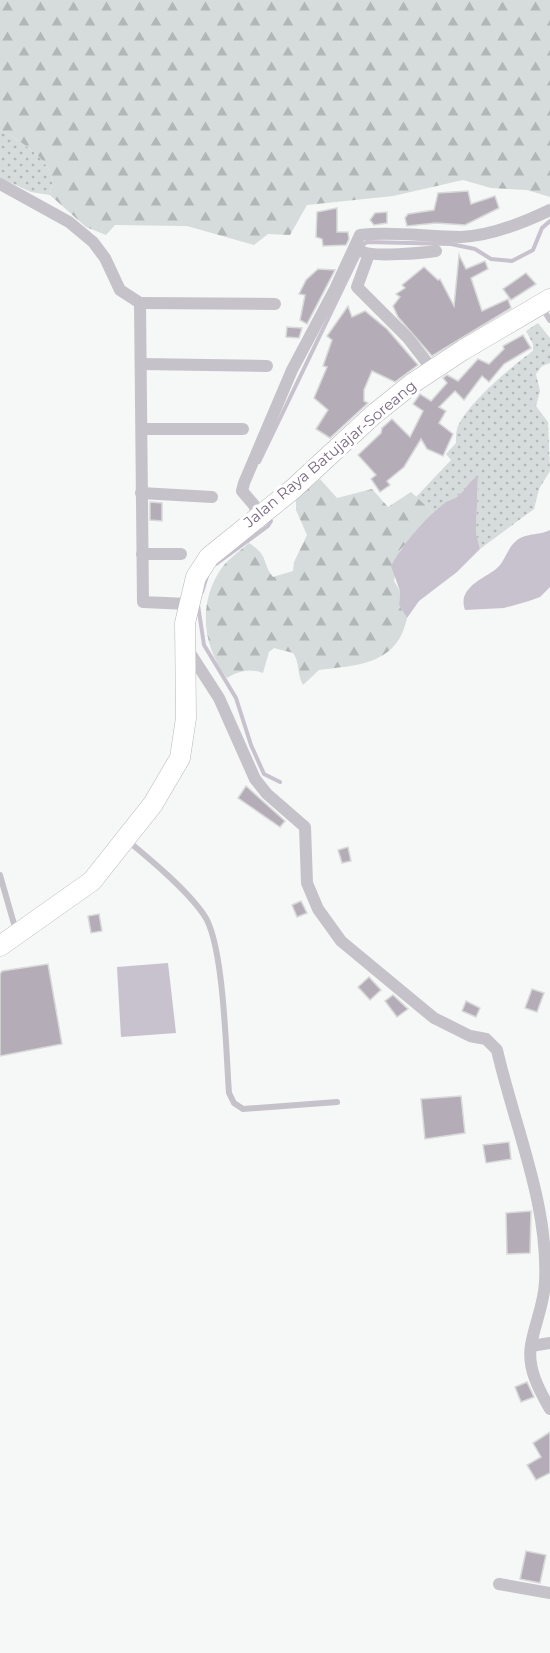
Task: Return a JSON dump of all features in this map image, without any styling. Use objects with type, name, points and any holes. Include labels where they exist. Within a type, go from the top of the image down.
[{"type":"highway","name":"Jalan Raya Batujajar-Soreang","points":[[5,942],[92,881],[127,840],[158,797],[180,758],[186,718],[188,604],[196,577],[209,557],[292,490],[392,399],[432,369],[547,308]]},
{"type":"street","points":[[0,184],[69,222],[93,242],[105,258],[120,290],[140,303],[275,304]]},
{"type":"street","points":[[363,245],[464,237],[516,225],[550,210]]},
{"type":"street","points":[[363,245],[413,255],[436,251]]},
{"type":"street","points":[[363,245],[357,287],[408,338],[432,369]]},
{"type":"street","points":[[258,516],[254,505],[242,491],[244,483],[292,370],[335,289],[363,245]]},
{"type":"street","points":[[140,303],[143,602],[188,604]]},
{"type":"street","points":[[141,364],[267,366]]},
{"type":"street","points":[[142,429],[243,429]]},
{"type":"street","points":[[141,493],[212,497]]},
{"type":"street","points":[[142,554],[181,554]]},
{"type":"street","points":[[186,646],[219,698],[255,779],[267,794],[306,827],[307,882],[311,895],[341,941],[434,1018],[495,1046],[546,1231],[544,1293],[531,1346],[532,1372],[550,1409]]},
{"type":"street","points":[[531,1346],[550,1343]]},
{"type":"street","points":[[499,1584],[550,1593]]},
{"type":"lane","points":[[127,840],[151,860],[197,907],[211,927],[222,1003],[229,1093],[234,1103],[243,1109],[338,1102]]},
{"type":"lane","points":[[0,875],[5,942]]},
{"type":"green space","points":[[0,0],[550,0],[550,197],[527,190],[491,188],[463,180],[393,196],[307,205],[290,235],[268,234],[254,245],[187,226],[115,225],[106,235],[86,227],[50,195],[52,180],[45,164],[32,150],[0,130]]},
{"type":"green space","points":[[0,130],[32,150],[45,164],[52,180],[50,195],[31,192],[0,178]]},
{"type":"green space","points":[[538,323],[550,338],[550,363],[542,366],[536,374],[540,391],[536,406],[548,422],[550,471],[539,489],[534,509],[480,549],[476,533],[478,476],[435,514],[416,497],[451,460],[446,454],[456,443],[457,429],[469,409],[502,376],[533,351],[533,344],[526,331]]},
{"type":"green space","points":[[320,479],[337,498],[372,489],[388,507],[411,492],[435,514],[400,550],[394,581],[400,591],[399,605],[407,618],[402,634],[395,645],[374,660],[319,670],[303,685],[293,653],[274,648],[269,652],[263,673],[244,671],[227,678],[212,652],[206,624],[206,610],[214,582],[224,565],[249,543],[263,556],[273,577],[293,571],[294,562],[307,535],[296,510],[296,498]]},
{"type":"shaded area","points":[[478,476],[476,533],[480,549],[457,572],[419,601],[407,618],[399,605],[400,591],[391,566],[423,523],[438,508],[458,496]]},
{"type":"shaded area","points":[[550,530],[550,587],[540,597],[504,608],[465,610],[464,602],[468,590],[499,566],[515,542],[523,537]]},
{"type":"shaded area","points":[[168,963],[176,1033],[121,1037],[117,967]]},
{"type":"building","points":[[468,191],[471,204],[495,196],[499,208],[465,225],[436,223],[407,226],[405,218],[408,214],[434,210],[438,193]]},
{"type":"building","points":[[337,208],[337,232],[348,232],[349,239],[346,245],[323,246],[322,239],[316,237],[317,212]]},
{"type":"building","points":[[387,212],[387,223],[374,225],[370,220],[375,213]]},
{"type":"building","points":[[459,255],[466,269],[485,261],[488,269],[471,278],[482,311],[508,299],[511,308],[432,356],[398,317],[393,306],[400,297],[396,294],[405,288],[402,285],[424,267],[438,280],[440,279],[454,306]]},
{"type":"building","points":[[318,269],[335,270],[307,324],[300,320],[305,295],[299,294],[306,280]]},
{"type":"building","points":[[526,273],[536,284],[511,300],[503,289]]},
{"type":"building","points":[[348,306],[352,317],[365,311],[387,329],[418,365],[395,382],[372,371],[364,390],[364,401],[368,403],[330,438],[316,429],[328,410],[314,398],[327,367],[323,366],[332,340],[327,336]]},
{"type":"building","points":[[287,327],[302,328],[299,338],[286,337]]},
{"type":"building","points":[[523,335],[531,348],[504,364],[489,382],[482,376],[464,400],[455,391],[439,407],[446,411],[439,423],[453,434],[443,456],[427,449],[421,439],[404,467],[387,481],[390,485],[380,492],[371,479],[376,475],[358,455],[381,433],[382,428],[392,419],[410,437],[423,411],[413,404],[420,394],[431,401],[447,383],[443,378],[447,375],[458,381],[478,359],[489,364],[504,349],[503,346]]},
{"type":"building","points":[[150,502],[162,503],[162,521],[150,520]]},
{"type":"building","points":[[246,786],[285,821],[280,827],[238,798]]},
{"type":"building","points":[[348,847],[351,861],[342,863],[338,850]]},
{"type":"building","points":[[301,901],[307,913],[297,917],[292,905]]},
{"type":"building","points":[[99,914],[102,931],[91,933],[88,916]]},
{"type":"building","points":[[48,964],[62,1044],[0,1056],[0,974],[2,971]]},
{"type":"building","points":[[369,977],[381,990],[370,1000],[358,987]]},
{"type":"building","points":[[532,989],[544,993],[537,1012],[525,1008]]},
{"type":"building","points":[[393,995],[408,1009],[397,1017],[385,1001]]},
{"type":"building","points":[[466,1001],[480,1008],[476,1017],[462,1011]]},
{"type":"building","points":[[461,1096],[465,1133],[425,1139],[421,1099]]},
{"type":"building","points":[[509,1142],[511,1159],[486,1163],[483,1145]]},
{"type":"building","points":[[531,1211],[530,1253],[507,1254],[506,1213]]},
{"type":"building","points":[[527,1382],[534,1397],[521,1402],[515,1387]]},
{"type":"building","points":[[550,1432],[550,1473],[536,1480],[527,1465],[541,1457],[533,1443]]},
{"type":"building","points":[[526,1551],[546,1555],[540,1583],[520,1579]]},
{"type":"waterway","points":[[259,462],[364,244],[367,242],[451,244],[475,249],[491,259],[512,261],[533,250],[542,228],[550,221]]},
{"type":"waterway","points":[[216,564],[268,526],[271,521],[268,518]]},
{"type":"waterway","points":[[202,592],[207,576]]},
{"type":"waterway","points":[[198,605],[204,645],[236,698],[251,745],[264,774],[280,782]]}]
